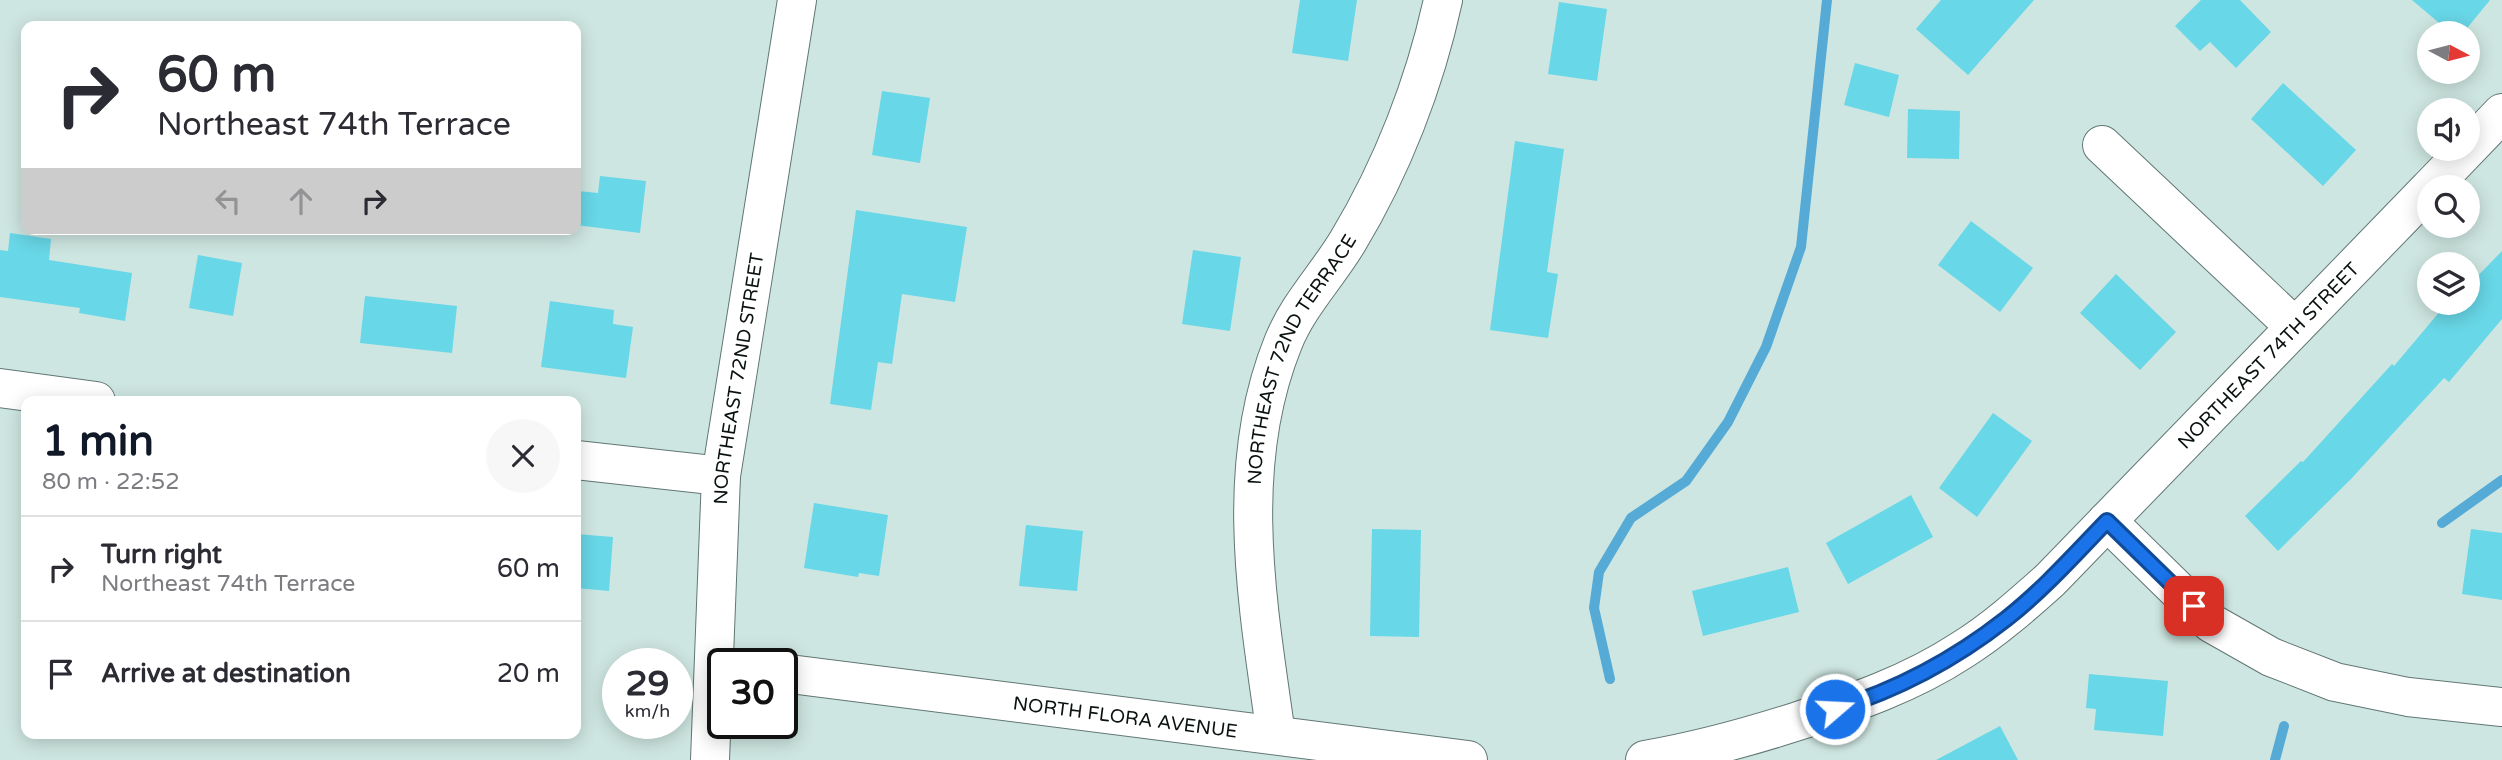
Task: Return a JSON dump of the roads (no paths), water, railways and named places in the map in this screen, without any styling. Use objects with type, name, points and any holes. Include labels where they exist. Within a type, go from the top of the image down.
[{"type":"street","name":"NORTHEAST 72ND STREET","points":[[718,648],[722,477],[797,0]]},
{"type":"street","name":"NORTHEAST 72ND TERRACE","points":[[1276,735],[1255,588],[1252,512],[1258,436],[1268,383],[1284,340],[1305,301],[1347,243],[1376,191],[1411,108],[1443,0]]},
{"type":"street","name":"NORTHEAST 74TH STREET","points":[[2442,175],[2502,113]]},
{"type":"street","points":[[2102,145],[2295,327]]},
{"type":"street","name":"NORTHEAST 74TH STREET","points":[[2107,521],[2417,201]]},
{"type":"street","points":[[0,388],[59,396]]},
{"type":"street","points":[[581,461],[722,477]]},
{"type":"street","points":[[1645,760],[1731,742],[1861,701],[1913,678],[1962,651],[2007,618],[2050,580],[2107,521],[2211,623],[2271,657],[2335,682],[2408,697],[2502,707]]},
{"type":"street","name":"NORTH FLORA AVENUE","points":[[798,675],[1468,760]]},
{"type":"street","name":"NORTHEAST 72ND STREET","points":[[710,760],[712,739]]},
{"type":"waterway","points":[[1610,679],[1594,608],[1599,572],[1631,518],[1686,481],[1728,422],[1766,347],[1801,247],[1827,0]]},
{"type":"waterway","points":[[2442,523],[2502,480]]},
{"type":"waterway","points":[[2275,760],[2284,726]]}]
